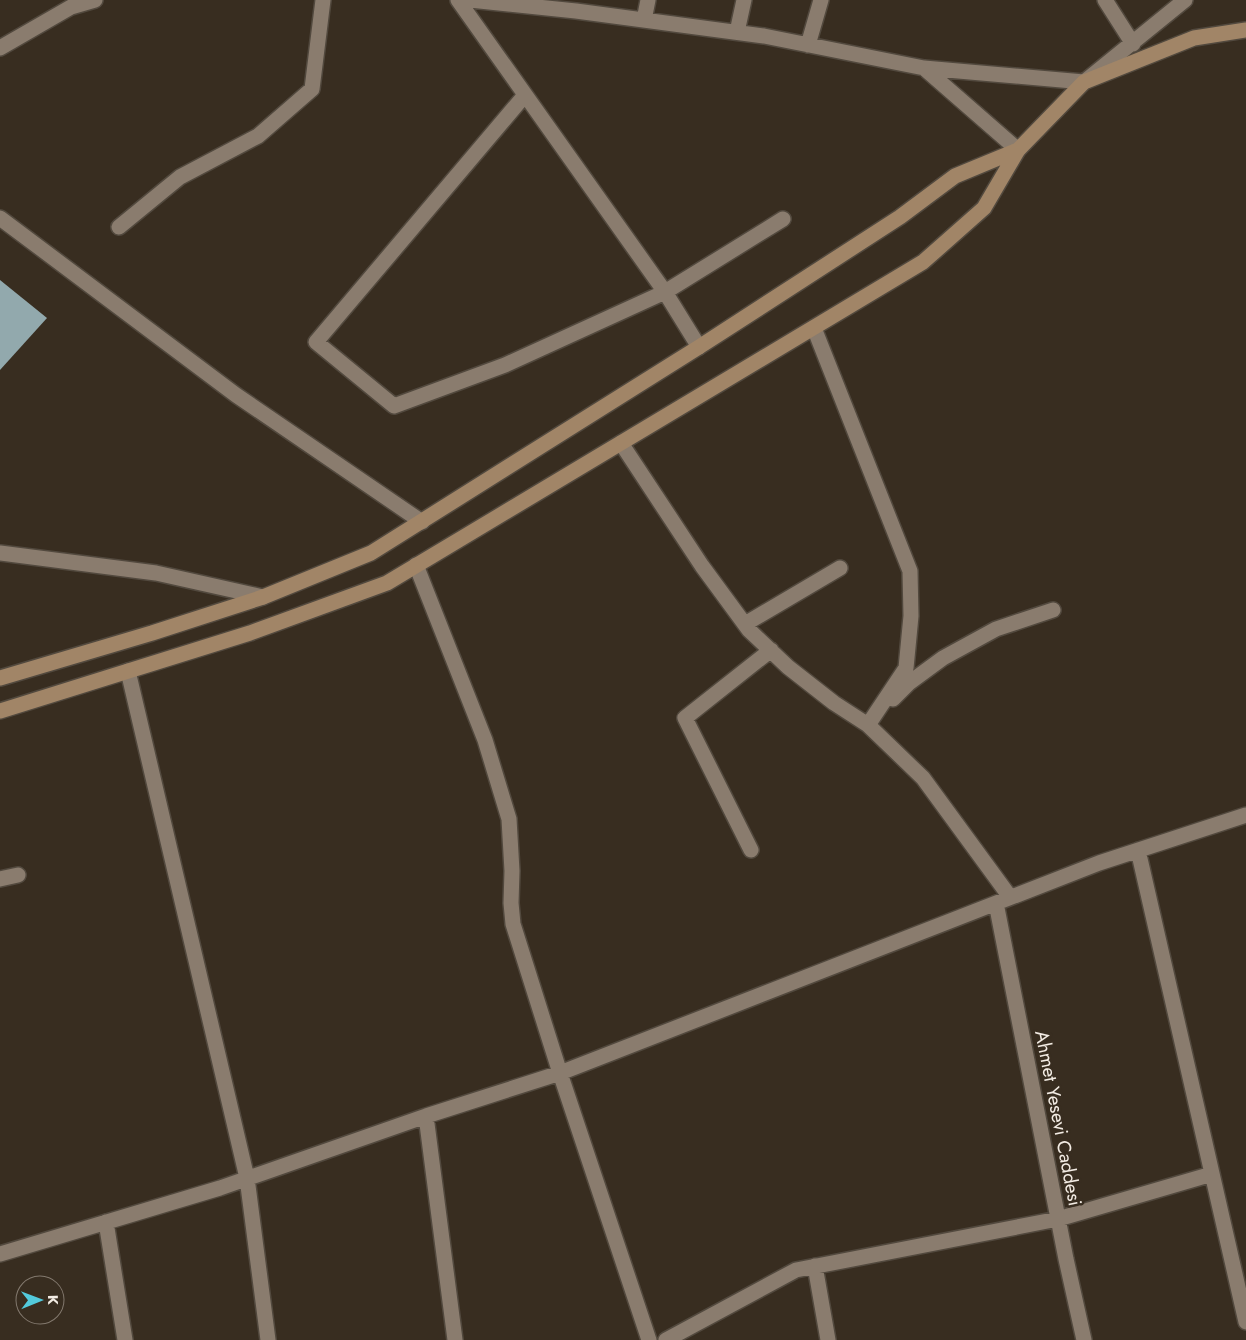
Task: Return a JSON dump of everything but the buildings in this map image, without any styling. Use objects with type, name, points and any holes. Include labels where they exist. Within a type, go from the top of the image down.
[{"type":"street","points":[[0,48],[71,7],[95,0]]},
{"type":"street","points":[[119,227],[180,177],[258,136],[312,89],[323,0]]},
{"type":"street","points":[[458,0],[665,292],[699,347]]},
{"type":"street","points":[[470,0],[557,4],[644,20],[764,36],[924,68],[1084,82],[1194,38],[1246,32]]},
{"type":"street","points":[[644,20],[648,0]]},
{"type":"street","points":[[737,32],[744,0]]},
{"type":"street","points":[[808,45],[821,0]]},
{"type":"street","points":[[1104,0],[1133,44]]},
{"type":"street","points":[[0,712],[250,633],[387,583],[814,328],[923,262],[984,208],[1018,150],[1084,82],[1185,0]]},
{"type":"street","points":[[924,68],[1018,150]]},
{"type":"street","points":[[525,95],[316,342],[394,406],[505,365],[665,292],[783,219]]},
{"type":"street","points":[[0,678],[152,634],[263,597],[371,553],[699,347],[900,217],[955,176],[1018,150]]},
{"type":"street","points":[[0,218],[236,395],[422,522]]},
{"type":"street","points":[[814,328],[910,571],[910,616],[906,668],[868,725]]},
{"type":"street","points":[[621,443],[702,566],[745,624],[788,666],[834,703],[868,725],[923,778],[1004,900]]},
{"type":"street","points":[[0,553],[156,573],[263,597]]},
{"type":"street","points":[[416,565],[485,740],[509,819],[513,924],[560,1073],[649,1340]]},
{"type":"street","points":[[745,624],[840,568]]},
{"type":"street","points":[[868,725],[909,683],[943,658],[996,629],[1053,610]]},
{"type":"street","points":[[751,850],[685,718],[771,650]]},
{"type":"street","points":[[128,672],[247,1178],[268,1340]]},
{"type":"street","points":[[2,1248],[106,1222],[220,1188],[426,1116],[560,1073],[1099,863],[1246,815]]},
{"type":"street","points":[[1138,850],[1246,1322]]},
{"type":"street","points":[[0,879],[18,875]]},
{"type":"street","name":"Ahmet Yesevi Caddesi","points":[[1004,900],[1058,1218],[1084,1340]]},
{"type":"street","points":[[426,1116],[455,1340]]},
{"type":"street","points":[[666,1340],[796,1270],[1058,1218],[1212,1174]]},
{"type":"street","points":[[106,1222],[125,1340]]},
{"type":"street","points":[[816,1266],[828,1340]]}]
